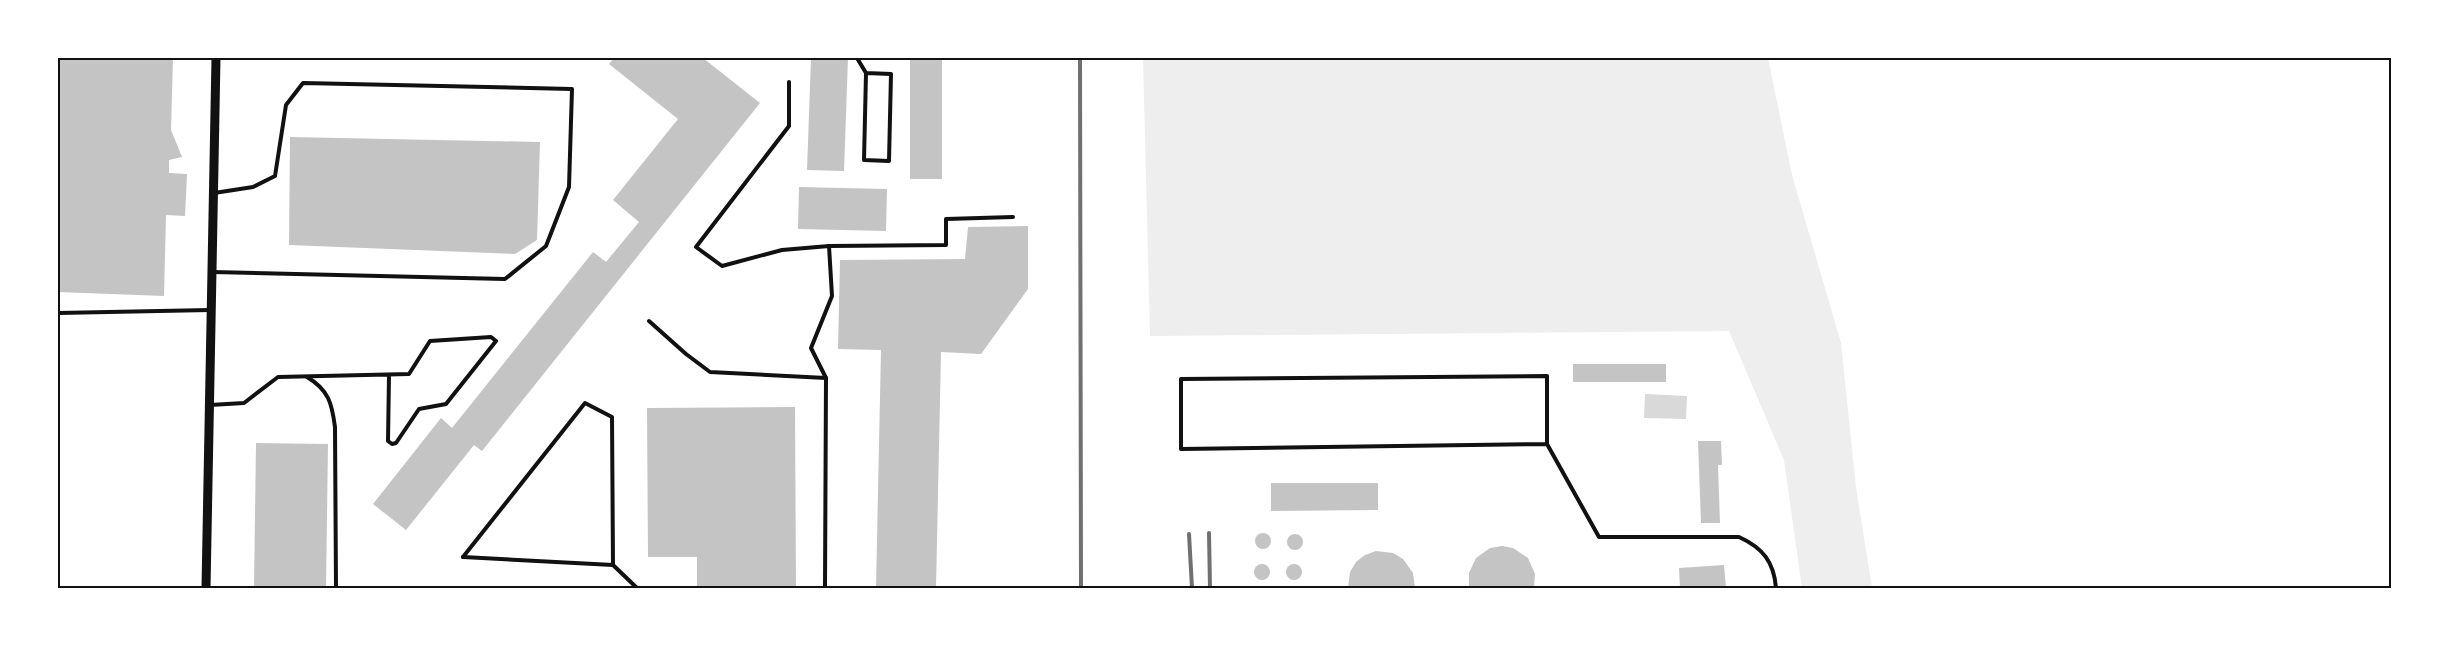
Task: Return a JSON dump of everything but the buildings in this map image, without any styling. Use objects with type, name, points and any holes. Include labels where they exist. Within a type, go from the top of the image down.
[{"type":"street","points":[[206,588],[216,58]]},
{"type":"lane","points":[[857,58],[866,74],[864,160],[889,161],[891,74],[866,74]]},
{"type":"lane","points":[[789,82],[788,126],[696,247],[722,266],[782,250],[829,246],[946,245],[946,219],[1013,217]]},
{"type":"lane","points":[[212,272],[505,279],[546,246],[569,187],[572,89],[303,83],[286,105],[275,176],[253,187],[214,193]]},
{"type":"lane","points":[[825,588],[826,378],[811,348],[832,296],[829,246]]},
{"type":"lane","points":[[58,313],[212,310]]},
{"type":"lane","points":[[649,322],[710,372],[826,378]]},
{"type":"lane","points":[[210,406],[244,403],[278,377],[389,375],[412,372],[430,341],[491,337],[496,341],[446,404],[419,409],[396,443],[392,444],[388,440],[389,375]]},
{"type":"lane","points":[[305,376],[326,392],[332,404],[335,427],[336,588]]},
{"type":"lane","points":[[1547,444],[1181,449],[1181,379],[1547,376],[1547,444],[1599,537],[1739,537],[1752,542],[1763,551],[1773,566],[1776,588]]},
{"type":"lane","points":[[613,565],[612,416],[584,403],[463,557],[613,565],[637,588]]},
{"type":"shaded area","points":[[1143,58],[1768,58],[1792,175],[1841,343],[1856,487],[1872,588],[1802,588],[1784,460],[1729,331],[1150,336]]},
{"type":"shaded area","points":[[1645,394],[1687,396],[1686,419],[1644,418]]},
{"type":"railway","points":[[1080,58],[1081,588]]},
{"type":"railway","points":[[1209,533],[1210,588]]},
{"type":"railway","points":[[1189,534],[1192,588]]}]
